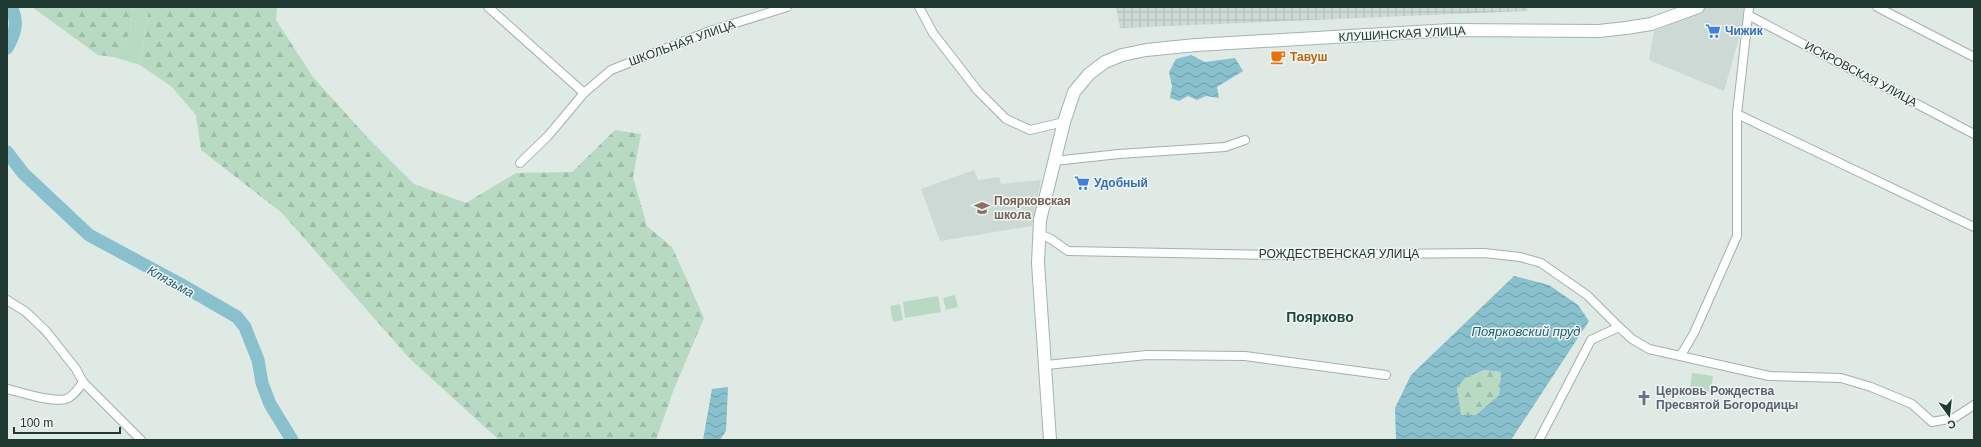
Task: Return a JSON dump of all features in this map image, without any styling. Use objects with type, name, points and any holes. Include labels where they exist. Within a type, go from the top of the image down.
[{"type":"main road","name":"КЛУШИНСКАЯ УЛИЦА","points":[[1050,440],[1046,365],[1039,285],[1039,234],[1054,161],[1064,122],[1074,92],[1089,74],[1105,62],[1122,55],[1146,50],[1196,45],[1451,30],[1612,29],[1652,24],[1698,7]]},
{"type":"street","points":[[488,7],[584,93]]},
{"type":"street","name":"ШКОЛЬНАЯ УЛИЦА","points":[[520,163],[548,136],[584,93],[611,70],[650,53],[710,31],[787,7]]},
{"type":"street","points":[[919,7],[933,33],[978,91],[1006,120],[1030,130],[1064,122]]},
{"type":"street","points":[[1877,7],[1974,57]]},
{"type":"street","points":[[1681,355],[1694,333],[1737,236],[1737,114],[1748,11]]},
{"type":"street","name":"ИСКРОВСКАЯ УЛИЦА","points":[[1748,11],[1974,134]]},
{"type":"street","points":[[1737,114],[1974,227]]},
{"type":"street","points":[[1054,161],[1119,154],[1225,147],[1244,140]]},
{"type":"street","name":"РОЖДЕСТВЕНСКАЯ УЛИЦА","points":[[1039,234],[1051,239],[1068,251],[1274,255],[1484,253],[1520,257],[1541,263],[1587,295],[1632,339],[1649,349],[1769,376],[1841,378],[1871,387],[1912,404],[1932,422],[1954,418],[1974,405]]},
{"type":"street","points":[[7,300],[26,312],[46,331],[76,369],[84,382],[141,440]]},
{"type":"street","points":[[1539,440],[1592,340],[1619,327]]},
{"type":"street","points":[[1046,365],[1148,355],[1245,356],[1386,375]]},
{"type":"street","points":[[7,389],[54,400],[66,399],[75,393],[84,382]]},
{"type":"shaded area","points":[[1116,7],[1527,7],[1528,11],[1120,28]]},
{"type":"shaded area","points":[[1708,7],[1744,7],[1744,20],[1724,91],[1649,60],[1654,31]]},
{"type":"shaded area","name":"Поярковская школа","points":[[974,170],[978,180],[999,177],[1001,184],[1041,180],[1032,226],[940,241],[921,189]]},
{"type":"green space","points":[[32,7],[133,7],[130,33],[114,57],[98,55]]},
{"type":"green space","points":[[133,7],[149,7],[140,65],[114,57],[130,33]]},
{"type":"green space","points":[[149,7],[277,7],[276,20],[313,77],[367,137],[414,184],[466,203],[516,173],[572,172],[615,130],[641,134],[633,177],[647,226],[672,247],[704,318],[674,389],[656,440],[499,440],[409,358],[282,213],[201,150],[196,115],[172,87],[140,65]]},
{"type":"green space","points":[[955,295],[958,307],[946,310],[943,298]]},
{"type":"green space","points":[[938,296],[941,312],[905,318],[903,302]]},
{"type":"green space","points":[[900,304],[903,320],[893,322],[890,306]]},
{"type":"green space","points":[[1484,370],[1501,372],[1499,395],[1476,415],[1461,415],[1457,388],[1465,378]]},
{"type":"green space","points":[[1692,373],[1713,376],[1710,393],[1690,389]]},
{"type":"water","points":[[1191,55],[1205,62],[1235,58],[1243,71],[1217,87],[1219,98],[1206,96],[1197,100],[1188,96],[1179,101],[1170,98],[1172,86],[1169,72],[1176,59]]},
{"type":"water","name":"Поярковский пруд","points":[[1514,276],[1549,285],[1578,305],[1589,321],[1511,440],[1396,440],[1395,408],[1411,375]],"holes":[[[1484,370],[1501,372],[1499,395],[1476,415],[1461,415],[1457,388],[1465,378]]]},
{"type":"water","points":[[728,387],[726,431],[720,440],[703,440],[712,389]]},
{"type":"waterway","name":"Клязьма","points":[[7,48],[15,28],[15,18],[11,7]]},
{"type":"waterway","name":"Клязьма","points":[[7,152],[23,173],[89,235],[180,284],[237,317],[245,327],[258,360],[262,383],[270,404],[292,440]]},
{"type":"place","name":"Чижик","points":[[1713,31]]},
{"type":"place","name":"Тавуш","points":[[1278,57]]},
{"type":"place","name":"Удобный","points":[[1082,183]]},
{"type":"place","name":"Поярковская школа","points":[[982,208]]},
{"type":"place","name":"Церковь Рождества Пресвятой Богородицы","points":[[1644,398]]},
{"type":"district","name":"Поярково","points":[[1320,317]]}]
